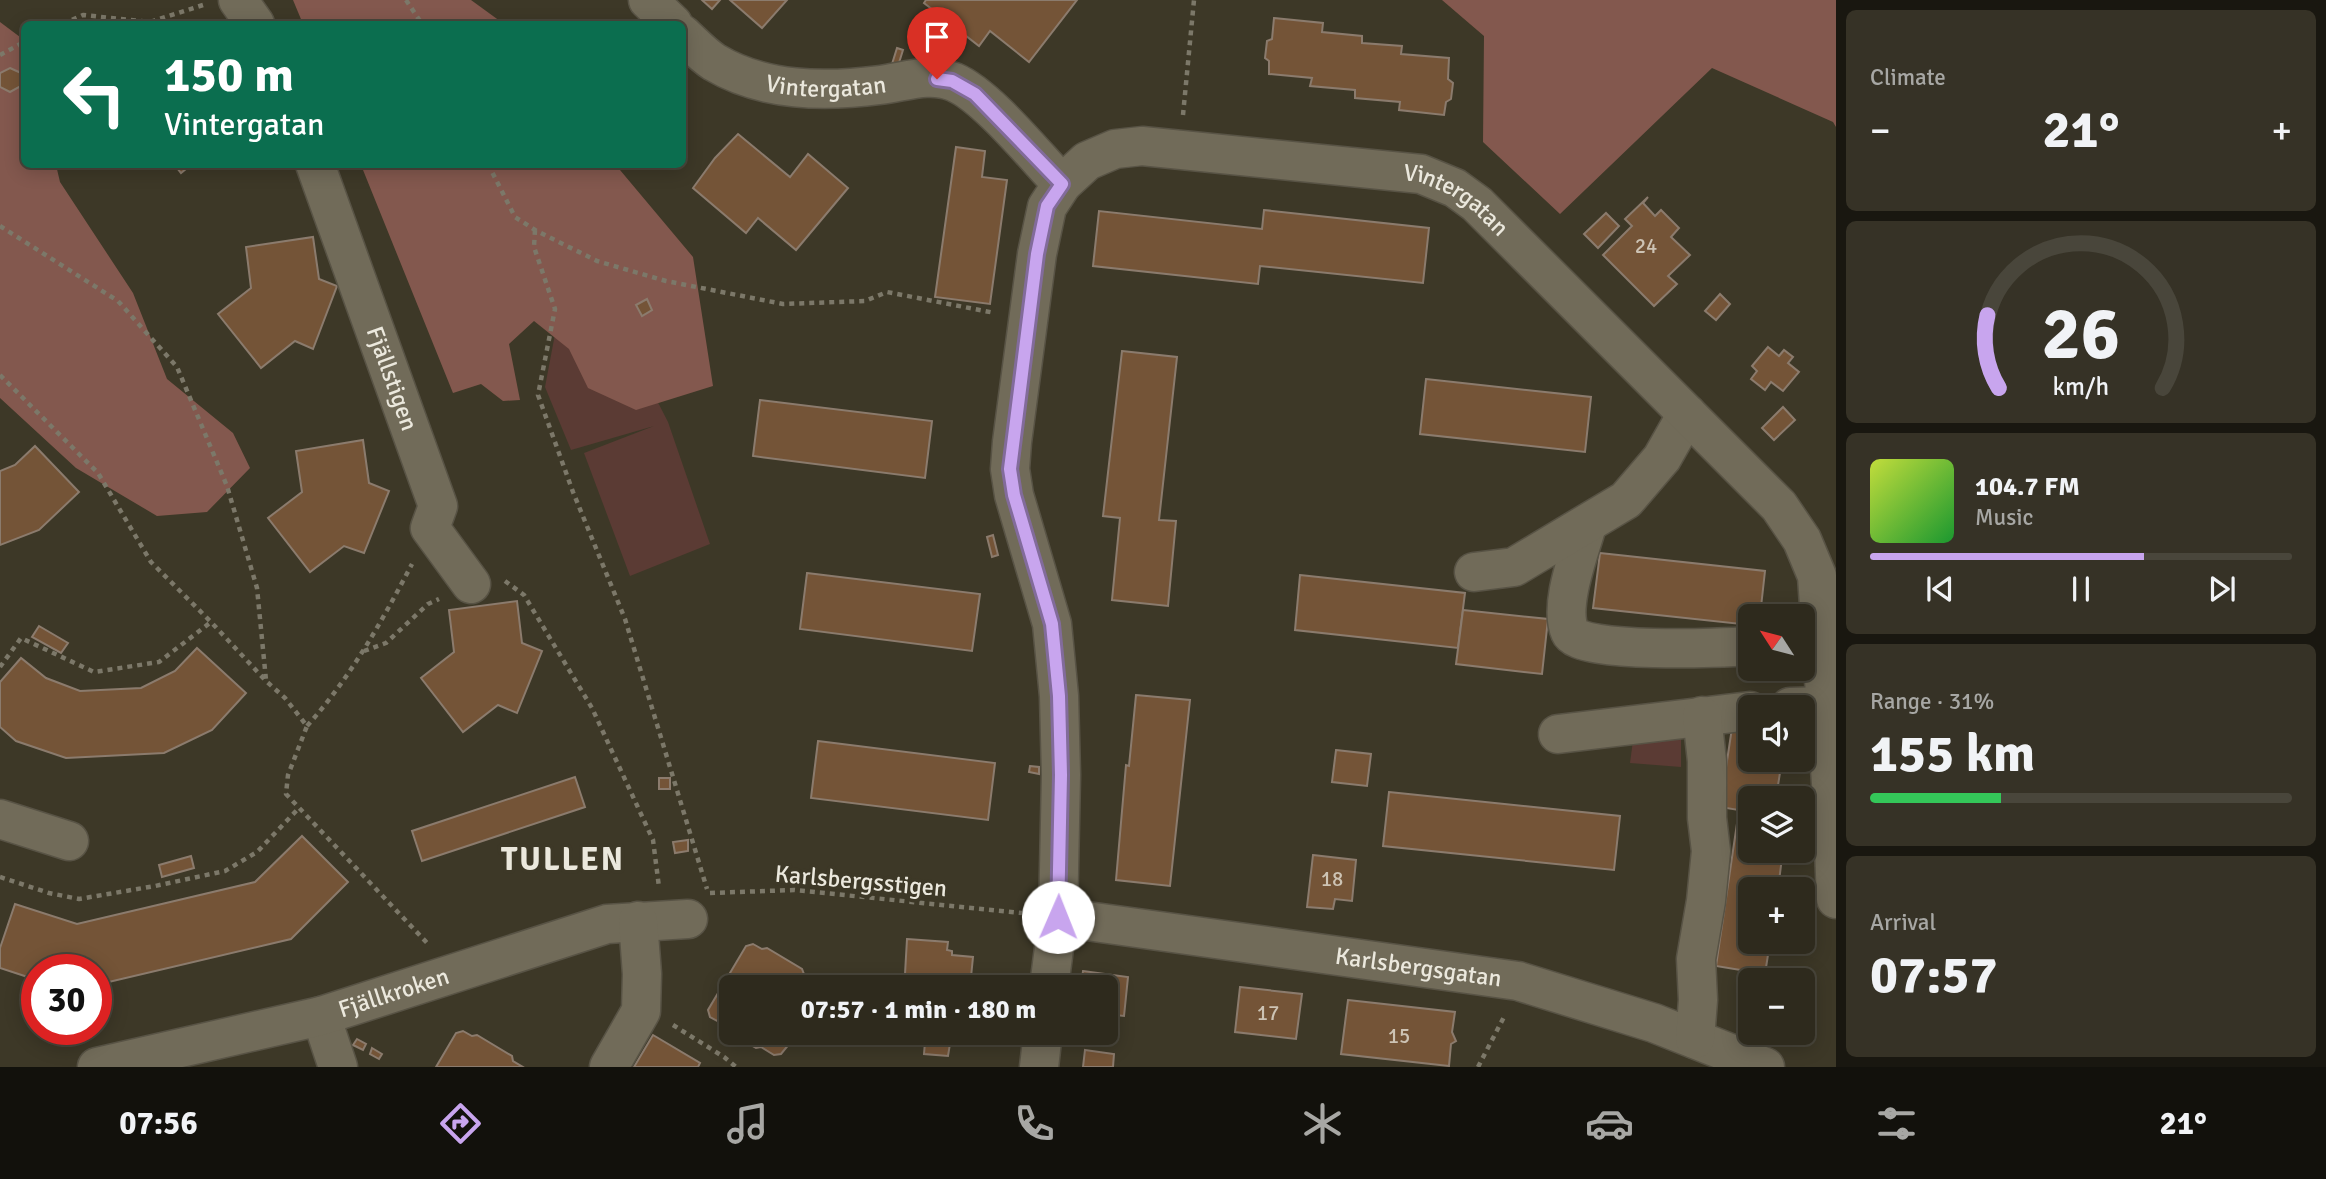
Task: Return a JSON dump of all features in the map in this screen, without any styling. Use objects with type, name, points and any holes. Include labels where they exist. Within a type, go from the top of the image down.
[{"type":"street","points":[[648,0],[670,21]]},
{"type":"street","points":[[223,2],[251,21]]},
{"type":"street","name":"Vintergatan","points":[[686,37],[713,61],[740,75],[775,84],[823,91],[882,85],[923,77],[952,81],[975,94],[1062,184],[1087,160],[1115,149],[1142,146],[1422,174],[1455,188],[1477,204],[1779,506],[1802,540],[1817,576],[1815,604]]},
{"type":"street","name":"Fjällstigen","points":[[316,168],[438,506],[430,528]]},
{"type":"street","points":[[1051,975],[1058,917],[1061,775],[1059,696],[1052,624],[1014,495],[1010,469],[1037,254],[1047,206],[1062,184]]},
{"type":"street","points":[[1474,572],[1514,567],[1587,526],[1626,500],[1662,458],[1687,414]]},
{"type":"street","points":[[1587,526],[1570,585],[1567,613],[1570,633],[1578,640],[1639,648],[1738,647]]},
{"type":"street","points":[[430,528],[492,580]]},
{"type":"street","points":[[1558,734],[1738,712]]},
{"type":"street","points":[[1695,1039],[1698,1000],[1696,959],[1711,851],[1702,716]]},
{"type":"street","name":"Vintergatan","points":[[1815,755],[1836,899]]},
{"type":"street","points":[[0,819],[69,841]]},
{"type":"street","points":[[609,1067],[641,1011],[642,974],[674,913]]},
{"type":"street","name":"Fjällkroken","points":[[97,1067],[321,1016],[607,924],[674,913]]},
{"type":"street","name":"Karlsbergsgatan","points":[[1058,917],[1518,981],[1654,1023],[1765,1067]]},
{"type":"street","points":[[321,1016],[338,1067]]},
{"type":"street","points":[[1039,1067],[1042,1045]]},
{"type":"path","points":[[406,0],[420,21]]},
{"type":"path","points":[[1180,150],[1194,0]]},
{"type":"path","points":[[154,21],[223,2]]},
{"type":"path","points":[[70,21],[83,15],[140,21]]},
{"type":"path","points":[[0,55],[21,44]]},
{"type":"path","points":[[490,168],[515,217],[535,230],[597,261],[666,281],[783,304],[865,301],[887,292],[1030,320]]},
{"type":"path","points":[[0,226],[118,301],[177,367],[228,486],[257,588],[266,681]]},
{"type":"path","points":[[535,230],[534,247],[555,309],[538,394],[573,492],[625,620],[674,913]]},
{"type":"path","points":[[0,375],[98,473],[151,562],[285,698],[307,726]]},
{"type":"path","points":[[430,528],[379,628],[330,700],[307,726],[288,775],[286,794],[437,954],[449,976]]},
{"type":"path","points":[[363,651],[386,643],[428,604],[492,580],[524,595],[592,708],[653,841],[674,913]]},
{"type":"path","points":[[0,667],[21,638],[94,672],[159,662],[211,622]]},
{"type":"path","points":[[0,877],[49,893],[79,899],[225,871],[257,852],[298,809]]},
{"type":"path","name":"Karlsbergsstigen","points":[[674,913],[794,890],[1058,917]]},
{"type":"path","points":[[1478,1067],[1511,1002],[1518,981]]},
{"type":"path","points":[[641,1011],[660,1017],[736,1067]]},
{"type":"shaded area","points":[[293,0],[471,0],[500,21],[302,21]]},
{"type":"shaded area","points":[[1442,0],[1836,0],[1836,127],[1833,122],[1712,68],[1560,214],[1483,142],[1484,36]]},
{"type":"shaded area","points":[[0,22],[21,38],[21,168],[57,168],[60,182],[133,293],[167,379],[233,433],[250,468],[207,512],[157,516],[76,468],[0,398]]},
{"type":"shaded area","points":[[362,168],[620,168],[693,257],[713,386],[636,410],[588,388],[569,349],[534,321],[509,344],[520,400],[503,401],[481,384],[453,393]]},
{"type":"shaded area","points":[[562,297],[628,344],[668,422],[710,544],[630,576],[584,453],[654,426],[571,450],[545,387]]},
{"type":"shaded area","points":[[1681,732],[1681,767],[1630,763],[1634,733]]},
{"type":"building","points":[[702,0],[720,0],[712,9]]},
{"type":"building","points":[[730,0],[787,0],[762,28]]},
{"type":"building","points":[[926,0],[1077,0],[1029,62],[990,31],[979,46],[924,3]]},
{"type":"building","points":[[1274,18],[1323,23],[1322,32],[1362,36],[1362,43],[1402,46],[1401,54],[1449,58],[1448,79],[1453,83],[1451,99],[1446,102],[1444,115],[1399,110],[1400,102],[1355,98],[1355,90],[1310,86],[1312,78],[1269,74],[1269,61],[1265,58],[1267,41],[1272,39]]},
{"type":"building","points":[[897,48],[903,50],[898,66],[892,64]]},
{"type":"building","points":[[10,68],[21,73],[21,86],[10,92],[0,87],[0,73]]},
{"type":"building","points":[[738,134],[790,177],[808,154],[848,188],[796,250],[758,218],[746,233],[693,188],[715,158]]},
{"type":"building","points":[[956,147],[985,151],[982,177],[1007,180],[990,304],[935,297]]},
{"type":"building","points":[[1648,197],[1643,203],[1655,216],[1661,210],[1679,228],[1671,237],[1690,255],[1668,276],[1677,284],[1654,306],[1603,255],[1632,226],[1625,219]]},
{"type":"building","points":[[1264,210],[1429,228],[1423,283],[1260,266],[1258,284],[1093,266],[1099,211],[1262,229]]},
{"type":"building","points":[[1606,213],[1619,226],[1598,248],[1584,234]]},
{"type":"building","points":[[313,237],[319,279],[337,286],[313,349],[295,341],[261,368],[218,314],[251,288],[246,247]]},
{"type":"building","points":[[1720,294],[1730,304],[1716,320],[1705,311]]},
{"type":"building","points":[[647,299],[652,310],[642,316],[636,305]]},
{"type":"building","points":[[1768,347],[1779,356],[1784,350],[1793,357],[1788,363],[1799,372],[1783,391],[1771,382],[1765,390],[1751,379],[1757,371],[1752,366]]},
{"type":"building","points":[[1122,351],[1177,357],[1159,520],[1176,521],[1168,606],[1112,600],[1120,518],[1103,516]]},
{"type":"building","points":[[1426,379],[1591,397],[1585,452],[1420,434]]},
{"type":"building","points":[[760,400],[932,421],[925,478],[753,456]]},
{"type":"building","points":[[1783,407],[1795,420],[1774,440],[1762,428]]},
{"type":"building","points":[[363,440],[369,483],[389,491],[364,553],[344,546],[310,572],[268,518],[302,492],[296,451]]},
{"type":"building","points":[[35,446],[79,492],[39,530],[0,545],[0,471],[15,465]]},
{"type":"building","points":[[993,535],[998,555],[992,557],[987,537]]},
{"type":"building","points":[[1600,553],[1765,571],[1761,604],[1738,604],[1738,624],[1593,608]]},
{"type":"building","points":[[807,573],[980,594],[972,651],[800,629]]},
{"type":"building","points":[[1300,575],[1465,593],[1458,648],[1295,630]]},
{"type":"building","points":[[517,601],[522,643],[542,651],[517,713],[498,705],[463,732],[421,678],[454,652],[449,610]]},
{"type":"building","points":[[1463,610],[1548,619],[1542,674],[1456,664]]},
{"type":"building","points":[[39,626],[68,643],[61,653],[32,637]]},
{"type":"building","points":[[197,648],[246,693],[212,730],[164,753],[66,758],[16,741],[0,727],[0,682],[21,658],[46,678],[80,691],[141,688],[175,671]]},
{"type":"building","points":[[1136,695],[1190,700],[1170,886],[1116,880],[1126,765],[1129,766]]},
{"type":"building","points":[[1732,728],[1738,729],[1738,772],[1780,772],[1778,786],[1738,786],[1738,810],[1720,807]]},
{"type":"building","points":[[818,741],[995,763],[988,820],[811,798]]},
{"type":"building","points":[[1336,750],[1371,754],[1367,786],[1332,782]]},
{"type":"building","points":[[1030,766],[1039,767],[1039,774],[1029,772]]},
{"type":"building","points":[[575,777],[585,807],[422,861],[412,831]]},
{"type":"building","points":[[659,778],[670,778],[670,789],[659,789]]},
{"type":"building","points":[[1389,792],[1620,816],[1614,870],[1383,846]]},
{"type":"building","points":[[1738,817],[1738,863],[1781,863],[1780,877],[1738,877],[1738,954],[1768,954],[1766,968],[1738,970],[1716,966]]},
{"type":"building","points":[[302,836],[348,882],[291,939],[112,981],[112,954],[21,954],[21,975],[0,968],[0,948],[15,904],[77,924],[255,882]]},
{"type":"building","points":[[688,840],[688,851],[675,853],[673,842]]},
{"type":"building","points":[[1313,855],[1356,860],[1352,901],[1335,899],[1333,909],[1307,907]]},
{"type":"building","points":[[191,856],[194,868],[162,877],[159,865]]},
{"type":"building","points":[[907,939],[948,942],[947,950],[952,951],[952,955],[973,957],[971,975],[905,974]]},
{"type":"building","points":[[753,944],[762,949],[767,948],[802,969],[806,975],[729,975],[746,946]]},
{"type":"building","points":[[1083,971],[1113,975],[1082,975]]},
{"type":"building","points":[[1118,976],[1128,977],[1124,1016],[1118,1015]]},
{"type":"building","points":[[1240,987],[1302,994],[1296,1039],[1235,1032]]},
{"type":"building","points":[[719,991],[719,1022],[710,1017],[708,1010]]},
{"type":"building","points":[[1348,1000],[1455,1012],[1452,1032],[1456,1041],[1451,1044],[1449,1066],[1341,1054]]},
{"type":"building","points":[[463,1031],[472,1036],[477,1035],[512,1056],[513,1061],[523,1067],[436,1067],[456,1033]]},
{"type":"building","points":[[653,1035],[700,1063],[698,1067],[634,1067]]},
{"type":"building","points":[[357,1039],[366,1044],[363,1050],[353,1045]]},
{"type":"building","points":[[751,1045],[788,1045],[781,1054],[774,1055],[761,1047]]},
{"type":"building","points":[[925,1045],[950,1045],[948,1056],[924,1054]]},
{"type":"building","points":[[372,1048],[382,1054],[379,1059],[370,1054]]},
{"type":"building","points":[[1085,1050],[1114,1054],[1113,1067],[1083,1067]]},
{"type":"district","name":"TULLEN","points":[[563,859]]},
{"type":"route","points":[[937,79],[952,81],[975,94],[1062,184],[1047,206],[1037,254],[1010,469],[1014,495],[1052,624],[1059,696],[1061,775],[1058,917]]}]
